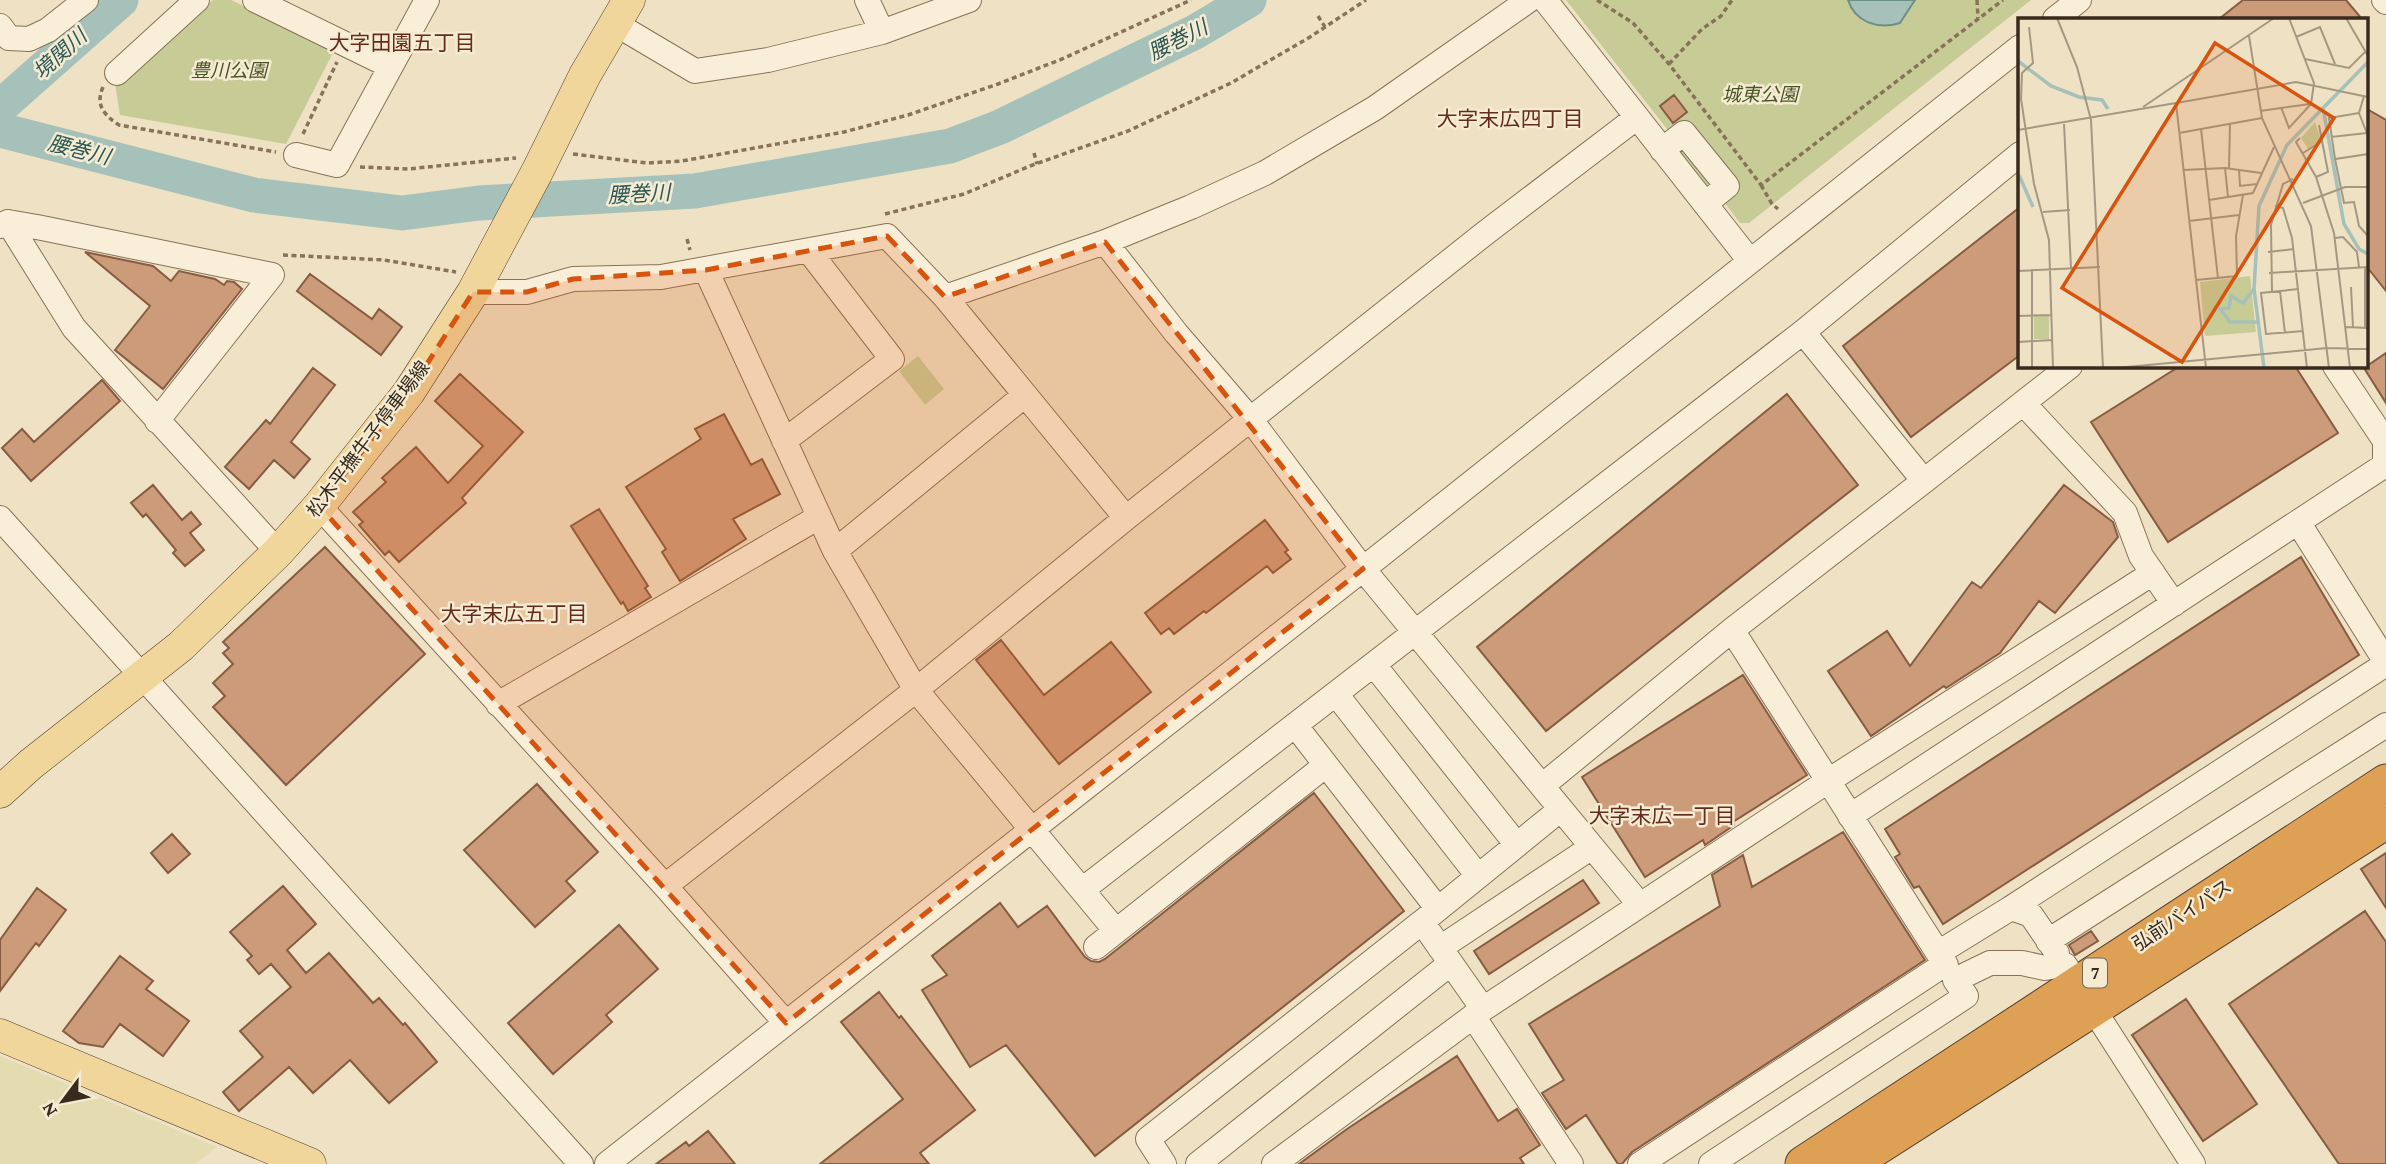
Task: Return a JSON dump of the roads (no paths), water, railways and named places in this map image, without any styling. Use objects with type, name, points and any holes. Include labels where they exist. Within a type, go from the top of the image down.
[{"type":"highway","name":"弘前バイパス","points":[[1803,1164],[2386,782]]},
{"type":"highway","name":"弘前バイパス","points":[[1851,1164],[2078,986],[2386,821]]},
{"type":"main road","name":"松木平撫牛子停車場線","points":[[0,792],[30,764],[181,646],[278,552],[319,506],[409,392],[483,274],[585,75],[622,12]]},
{"type":"main road","points":[[0,1035],[310,1164]]},
{"type":"street","points":[[0,26],[9,38],[29,39],[48,30],[86,0]]},
{"type":"street","points":[[117,73],[197,0]]},
{"type":"street","points":[[255,0],[390,66]]},
{"type":"street","points":[[290,151],[337,165],[427,0]]},
{"type":"street","points":[[867,0],[882,32]]},
{"type":"street","points":[[622,12],[695,71],[768,60],[882,32],[969,0]]},
{"type":"street","points":[[945,297],[1105,242],[1265,173],[1375,108],[1529,0]]},
{"type":"street","points":[[1545,0],[1750,261]]},
{"type":"street","points":[[2055,18],[2079,0]]},
{"type":"street","points":[[607,1164],[2018,49]]},
{"type":"street","points":[[666,886],[916,690],[1126,518],[1495,225],[1636,118]]},
{"type":"street","points":[[1082,890],[1803,332],[2018,156]]},
{"type":"street","points":[[4,224],[272,275],[157,421]]},
{"type":"street","points":[[4,224],[74,328],[278,552]]},
{"type":"street","points":[[483,274],[527,292],[573,279],[661,277],[699,261],[809,251],[887,236],[945,297],[1126,518]]},
{"type":"street","points":[[1105,242],[1176,333],[1251,420],[1363,569],[1640,905]]},
{"type":"street","points":[[785,441],[892,359],[809,251]]},
{"type":"street","points":[[699,261],[835,551],[916,690],[1116,931]]},
{"type":"street","points":[[1803,332],[1924,481]]},
{"type":"street","points":[[1542,786],[1732,630],[2067,368]]},
{"type":"street","points":[[1850,816],[2385,465],[2385,441],[2336,368]]},
{"type":"street","points":[[835,551],[1025,395]]},
{"type":"street","points":[[2023,403],[2125,513],[2141,556],[2174,604]]},
{"type":"street","points":[[319,506],[666,886],[786,1023]]},
{"type":"street","points":[[498,704],[819,517]]},
{"type":"street","points":[[0,518],[581,1164]]},
{"type":"street","points":[[1640,1164],[1946,966],[2011,908],[2386,663],[2298,522]]},
{"type":"street","points":[[1274,1164],[1478,1013],[1828,781],[2153,573]]},
{"type":"street","points":[[1711,1164],[1966,996],[1732,630]]},
{"type":"street","points":[[1374,665],[1517,845]]},
{"type":"street","points":[[1336,694],[1478,876]]},
{"type":"street","points":[[1295,725],[1326,765],[1430,915],[1446,956],[1478,1013],[1571,1164]]},
{"type":"street","points":[[2048,941],[2386,725]]},
{"type":"street","points":[[1096,947],[1326,765]]},
{"type":"street","points":[[1164,1164],[1148,1139],[1561,809]]},
{"type":"street","points":[[1198,1164],[1446,956],[1592,847]]},
{"type":"street","points":[[2011,908],[2031,915],[2193,1164]]},
{"type":"street","points":[[1946,966],[2022,963],[2045,968],[2078,986]]},
{"type":"water","points":[[1848,0],[1915,0],[1900,23],[1876,25],[1856,14]]},
{"type":"waterway","name":"境関川","points":[[0,107],[121,0]]},
{"type":"waterway","name":"腰巻川","points":[[0,130],[254,195],[402,213],[479,203],[695,191],[950,146],[1000,127],[1195,32],[1249,0]]},
{"type":"district","name":"大字田園五丁目","points":[[402,43]]},
{"type":"district","name":"大字末広四丁目","points":[[1510,119]]},
{"type":"district","name":"大字末広五丁目","points":[[514,614]]},
{"type":"district","name":"大字末広一丁目","points":[[1662,816]]},
{"type":"park label","name":"豊川公園","points":[[229,70]]},
{"type":"park label","name":"城東公園","points":[[1760,94]]}]
